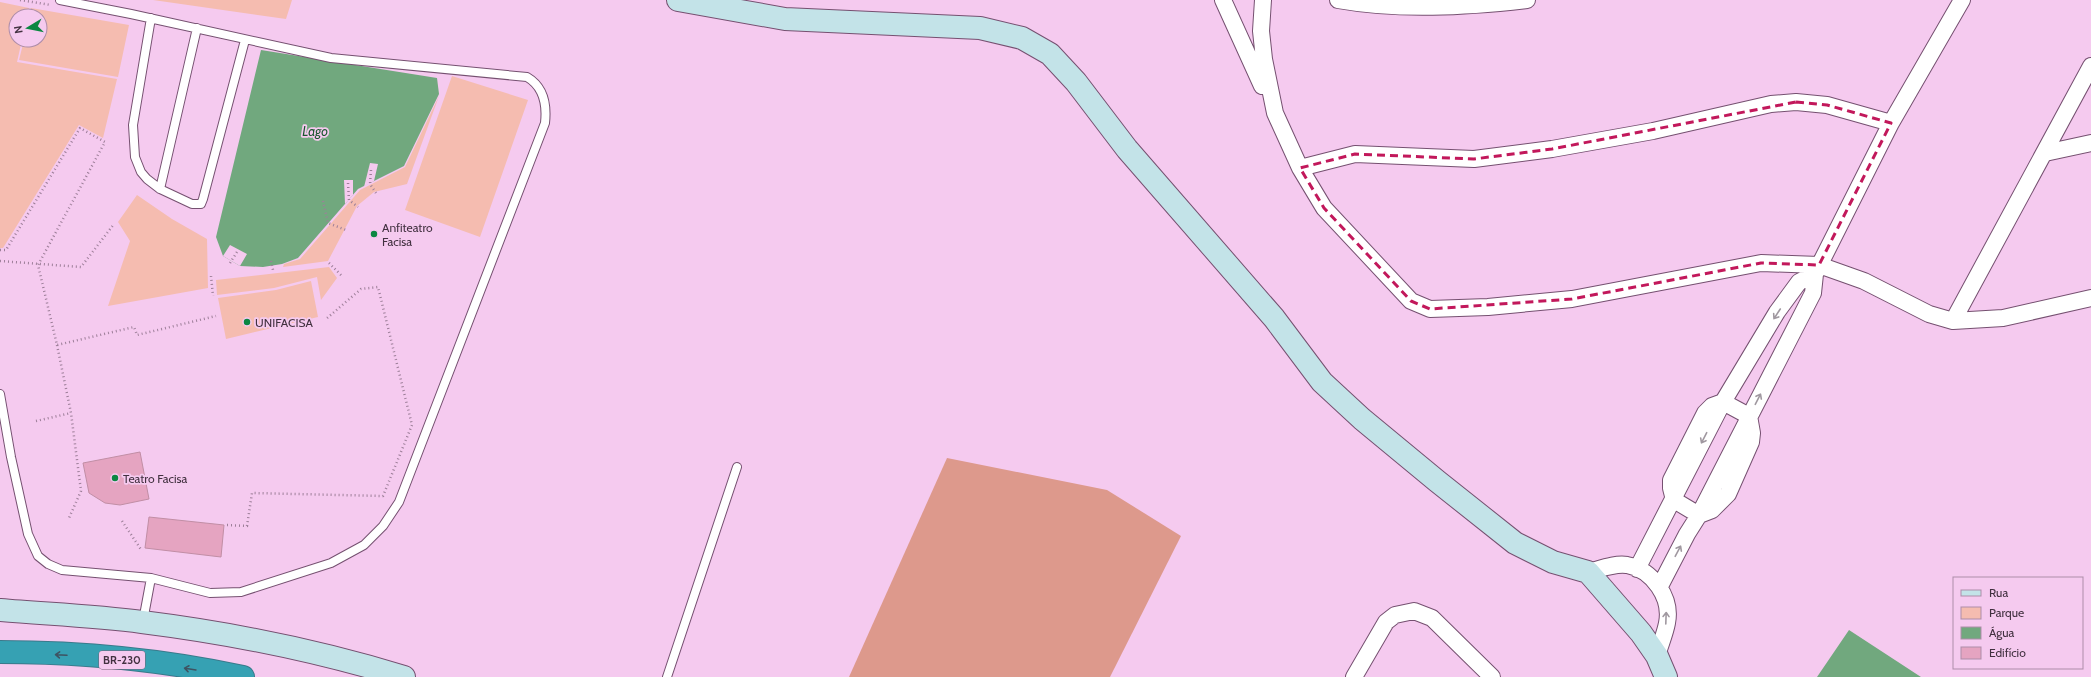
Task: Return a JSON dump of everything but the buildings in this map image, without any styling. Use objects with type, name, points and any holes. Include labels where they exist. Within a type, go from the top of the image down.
[{"type":"highway","name":"BR-230","points":[[0,652],[88,656],[152,663],[243,677]]},
{"type":"street","points":[[678,0],[785,19],[980,28],[1022,38],[1050,54],[1076,82],[1127,150],[1274,318],[1322,382],[1362,419],[1431,477],[1515,543],[1553,562],[1588,572],[1620,566],[1637,569],[1651,576],[1660,586],[1666,606],[1667,622],[1657,656]]},
{"type":"street","points":[[1223,0],[1300,168],[1324,208],[1411,301],[1430,309],[1488,307],[1572,299],[1761,263],[1817,270],[1864,281],[1929,314],[1953,321],[2003,318],[2091,298]]},
{"type":"street","points":[[1263,0],[1261,31],[1264,59],[1275,113]]},
{"type":"street","points":[[1338,0],[1417,7],[1484,5],[1527,0]]},
{"type":"street","points":[[1660,586],[1687,534],[1699,515],[1813,293],[1817,270],[1891,123],[1962,0]]},
{"type":"street","points":[[1953,321],[2091,66]]},
{"type":"street","points":[[1300,168],[1355,154],[1474,159],[1552,150],[1653,131],[1771,104],[1796,102],[1827,105],[1891,123]]},
{"type":"street","points":[[2045,153],[2091,143]]},
{"type":"street","points":[[1637,569],[1674,500],[1671,480],[1683,454],[1706,413],[1712,406],[1723,402],[1778,312],[1799,282],[1817,270]]},
{"type":"street","points":[[1723,402],[1749,416]]},
{"type":"street","points":[[1674,500],[1699,515]]},
{"type":"street","points":[[1588,572],[1641,633],[1657,656],[1666,677]]},
{"type":"street","points":[[0,610],[142,622],[275,644],[371,667],[404,677]]},
{"type":"street","points":[[1354,677],[1386,622],[1395,615],[1414,611],[1432,618],[1492,677]]},
{"type":"lane","points":[[0,394],[11,457],[28,534],[38,556],[55,568],[151,578],[210,593],[241,592],[331,563],[364,545],[383,526],[399,502],[545,123],[545,100],[535,83],[527,77],[330,58],[151,18],[60,0]]},
{"type":"lane","points":[[151,18],[132,136],[135,157],[141,172],[146,179],[160,189],[192,204],[198,205],[203,201],[245,40]]},
{"type":"lane","points":[[160,189],[197,28]]},
{"type":"lane","points":[[667,677],[737,467]]},
{"type":"lane","points":[[142,622],[151,578]]},
{"type":"path","points":[[0,250],[6,250],[80,128],[105,142],[38,265],[71,413],[80,491],[69,518]]},
{"type":"path","points":[[372,170],[370,184],[376,193]]},
{"type":"path","points":[[348,184],[349,200],[358,207]]},
{"type":"path","points":[[323,201],[328,223],[346,230]]},
{"type":"path","points":[[0,261],[38,265],[81,266],[114,224]]},
{"type":"path","points":[[230,263],[237,252]]},
{"type":"path","points":[[271,261],[273,270]]},
{"type":"path","points":[[329,264],[343,277]]},
{"type":"path","points":[[212,276],[213,296]]},
{"type":"path","points":[[227,525],[247,526],[252,494],[383,496],[412,425],[378,287],[361,289],[326,319]]},
{"type":"path","points":[[57,345],[134,327],[137,336],[216,316]]},
{"type":"path","points":[[36,421],[71,413]]},
{"type":"path","points":[[122,522],[142,551]]},
{"type":"highlighted area","points":[[1796,102],[1827,105],[1891,123],[1819,265],[1761,263],[1572,299],[1430,309],[1411,301],[1324,208],[1300,168],[1355,154],[1474,159],[1552,149]]},
{"type":"green space","points":[[153,0],[292,0],[286,19]]},
{"type":"green space","points":[[0,2],[29,8],[8,8],[8,48],[20,48],[17,62],[117,79],[103,138],[79,125],[3,248],[0,248]]},
{"type":"green space","points":[[48,11],[129,25],[118,77],[19,60],[22,48],[48,48]]},
{"type":"green space","points":[[452,76],[528,100],[480,237],[405,210]]},
{"type":"green space","points":[[439,96],[407,184],[374,192],[357,206],[328,261],[283,267],[284,264],[300,259],[360,190],[405,167]]},
{"type":"green space","points":[[137,195],[172,219],[207,239],[208,288],[108,306],[130,241],[118,222]]},
{"type":"green space","points":[[329,267],[337,278],[321,300],[317,277],[274,288],[217,295],[216,280]]},
{"type":"green space","points":[[311,281],[318,317],[226,339],[218,298],[276,290]]},
{"type":"shaded area","points":[[947,458],[1107,490],[1181,536],[1110,677],[849,677]]},
{"type":"water","name":"Lago","points":[[261,50],[437,78],[439,94],[404,166],[358,189],[298,258],[282,264],[263,267],[240,266],[223,256],[216,237]]},
{"type":"water","points":[[1849,630],[1921,677],[1817,677]]},
{"type":"pier","points":[[370,163],[378,164],[374,181],[364,187]]},
{"type":"pier","points":[[344,180],[353,180],[353,195],[345,204]]},
{"type":"pier","points":[[230,245],[247,254],[240,266],[223,256]]},
{"type":"place","name":"Anfiteatro Facisa","points":[[374,234]]},
{"type":"place","name":"UNIFACISA","points":[[247,322]]},
{"type":"place","name":"Teatro Facisa","points":[[115,478]]}]
